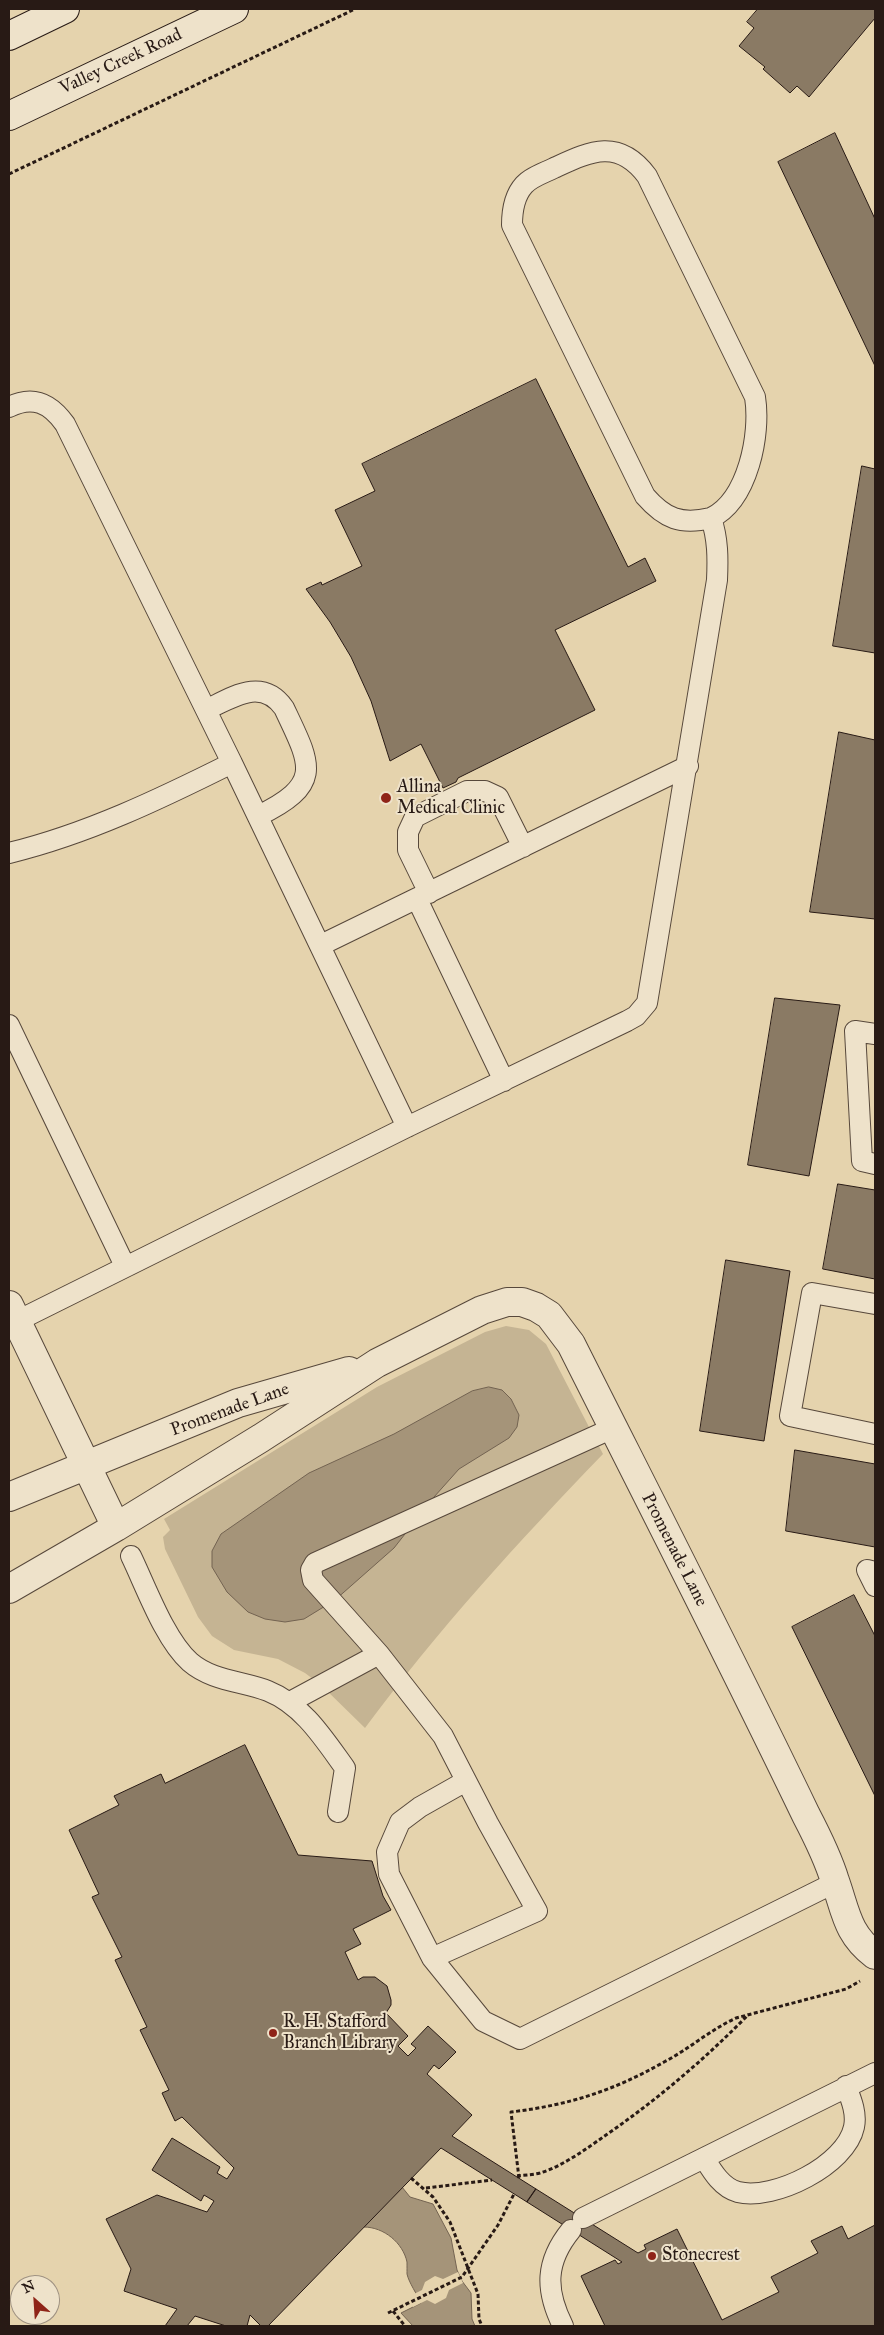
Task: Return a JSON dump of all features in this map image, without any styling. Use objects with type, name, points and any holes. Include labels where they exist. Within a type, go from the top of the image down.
[{"type":"street","points":[[9,36],[65,9]]},
{"type":"street","name":"Valley Creek Road","points":[[9,116],[234,9]]},
{"type":"street","name":"Promenade Lane","points":[[9,1589],[116,1527],[261,1438],[377,1363],[482,1310],[507,1302],[522,1302],[549,1315],[561,1328],[571,1344],[750,1697],[836,1882],[847,1920],[853,1932],[866,1948],[870,1966]]},
{"type":"street","points":[[11,1317],[116,1527]]},
{"type":"street","name":"Promenade Lane","points":[[9,1497],[238,1403],[377,1363]]},
{"type":"lane","points":[[589,152],[613,152],[628,158],[640,167],[647,176],[755,397],[757,412],[756,428],[744,480],[730,503],[720,514],[711,518],[686,521],[674,519],[663,515],[645,496],[512,225],[512,213],[517,196],[524,185],[534,178],[589,152]]},
{"type":"lane","points":[[9,407],[20,401],[34,401],[53,410],[65,424],[321,945],[407,1127]]},
{"type":"lane","points":[[11,1317],[125,1266],[636,1016],[647,1003],[688,766],[717,580],[717,536],[711,518]]},
{"type":"lane","points":[[206,710],[243,692],[260,692],[280,703],[288,717],[304,750],[307,770],[299,789],[290,797],[258,816]]},
{"type":"lane","points":[[9,854],[108,821],[170,794],[232,763]]},
{"type":"lane","points":[[321,945],[688,766]]},
{"type":"lane","points":[[504,1081],[423,896],[408,850],[408,832],[416,817],[467,791],[485,791],[498,797],[522,847]]},
{"type":"lane","points":[[9,1025],[125,1266]]},
{"type":"lane","points":[[875,1034],[855,1031],[862,1161],[875,1164]]},
{"type":"lane","points":[[875,1304],[812,1293],[790,1416],[875,1434]]},
{"type":"lane","points":[[432,1958],[537,1911],[443,1736],[379,1654],[313,1580],[311,1570],[315,1563],[613,1428]]},
{"type":"lane","points":[[131,1556],[172,1640],[190,1662],[216,1678],[269,1692],[290,1702],[318,1731],[345,1768],[338,1812]]},
{"type":"lane","points":[[875,1572],[867,1570],[875,1586]]},
{"type":"lane","points":[[290,1702],[379,1654]]},
{"type":"lane","points":[[466,1781],[420,1807],[400,1822],[387,1852],[389,1874],[432,1958],[460,1996],[483,2021],[520,2039],[836,1882]]},
{"type":"lane","points":[[563,2326],[552,2300],[550,2276],[556,2252],[577,2224],[846,2086],[875,2073]]},
{"type":"lane","points":[[704,2158],[721,2181],[737,2192],[751,2194],[767,2193],[807,2177],[837,2156],[849,2141],[854,2128],[855,2115],[846,2086]]},
{"type":"path","points":[[9,174],[355,9]]},
{"type":"path","points":[[749,2013],[701,2062],[658,2098],[617,2128],[567,2160],[540,2173],[519,2177],[512,2112],[576,2101],[604,2091],[664,2062],[719,2026],[749,2013],[846,1989],[870,1966]]},
{"type":"path","points":[[411,2178],[425,2188],[440,2205],[450,2222],[478,2294],[479,2319],[482,2326]]},
{"type":"path","points":[[425,2188],[492,2180]]},
{"type":"path","points":[[388,2313],[460,2278],[498,2225],[514,2194]]},
{"type":"path","points":[[393,2311],[405,2326]]},
{"type":"shaded area","points":[[506,1326],[529,1330],[546,1344],[603,1454],[480,1587],[421,1656],[365,1728],[321,1685],[305,1673],[278,1659],[234,1650],[212,1636],[198,1617],[165,1549],[163,1537],[170,1530],[164,1519],[377,1387],[485,1332]]},
{"type":"shaded area","points":[[489,1387],[502,1390],[511,1399],[519,1415],[517,1427],[509,1438],[459,1469],[434,1497],[394,1548],[335,1600],[304,1619],[285,1622],[265,1619],[248,1612],[227,1592],[212,1567],[212,1551],[221,1534],[309,1473],[394,1434],[472,1391]]},
{"type":"shaded area","points":[[402,2187],[410,2197],[433,2204],[451,2238],[457,2270],[471,2293],[472,2319],[475,2326],[413,2326],[401,2313],[421,2303],[407,2274],[405,2255],[391,2237],[379,2230],[364,2227]]},
{"type":"pier","points":[[458,2272],[463,2283],[449,2290],[446,2298],[435,2304],[427,2300],[413,2307],[412,2305],[418,2302],[414,2294],[422,2290],[425,2282],[435,2276],[443,2279]]},
{"type":"building","points":[[758,9],[875,9],[875,18],[809,97],[797,86],[790,93],[763,69],[765,67],[739,46],[754,28],[747,22]]},
{"type":"building","points":[[835,133],[875,219],[875,366],[778,162]]},
{"type":"building","name":"Allina Medical Clinic","points":[[536,379],[628,567],[645,558],[656,581],[555,630],[595,710],[458,778],[456,782],[443,788],[421,744],[390,761],[371,701],[351,657],[330,622],[306,589],[321,582],[322,585],[362,566],[335,510],[375,491],[362,464]]},
{"type":"building","points":[[862,466],[875,469],[875,653],[833,646]]},
{"type":"building","points":[[839,732],[875,740],[875,919],[810,912]]},
{"type":"building","points":[[775,998],[840,1005],[809,1176],[748,1165]]},
{"type":"building","points":[[838,1184],[875,1190],[875,1279],[823,1269]]},
{"type":"building","points":[[726,1260],[790,1271],[764,1441],[700,1431]]},
{"type":"building","points":[[795,1450],[875,1464],[875,1547],[786,1531]]},
{"type":"building","points":[[854,1595],[875,1636],[875,1796],[792,1627]]},
{"type":"building","name":"R. H. Stafford Branch Library","points":[[245,1745],[298,1855],[372,1861],[383,1896],[391,1910],[353,1929],[361,1944],[345,1952],[358,1980],[363,1977],[375,1977],[387,1986],[391,2005],[386,2013],[408,2036],[398,2046],[408,2056],[416,2048],[411,2044],[428,2026],[456,2052],[439,2069],[434,2065],[427,2074],[472,2115],[452,2136],[536,2189],[527,2202],[441,2148],[268,2326],[261,2326],[250,2315],[247,2326],[226,2326],[195,2316],[187,2326],[165,2326],[177,2309],[124,2291],[131,2269],[106,2219],[157,2195],[207,2212],[214,2201],[204,2195],[201,2201],[152,2170],[172,2138],[220,2167],[217,2173],[227,2179],[234,2168],[182,2117],[175,2121],[162,2093],[169,2090],[140,2030],[147,2027],[115,1960],[122,1957],[92,1897],[99,1894],[69,1830],[119,1805],[114,1796],[161,1774],[165,1783]]},
{"type":"building","name":"Stonecrest","points":[[536,2189],[638,2253],[646,2249],[644,2245],[677,2229],[722,2320],[779,2292],[771,2277],[818,2253],[811,2241],[842,2226],[848,2239],[875,2225],[875,2326],[605,2326],[581,2276],[615,2260],[618,2264],[622,2262],[527,2202]]},
{"type":"place","name":"Allina Medical Clinic","points":[[386,798]]},
{"type":"place","name":"R. H. Stafford Branch Library","points":[[273,2033]]},
{"type":"place","name":"Stonecrest","points":[[652,2256]]}]
